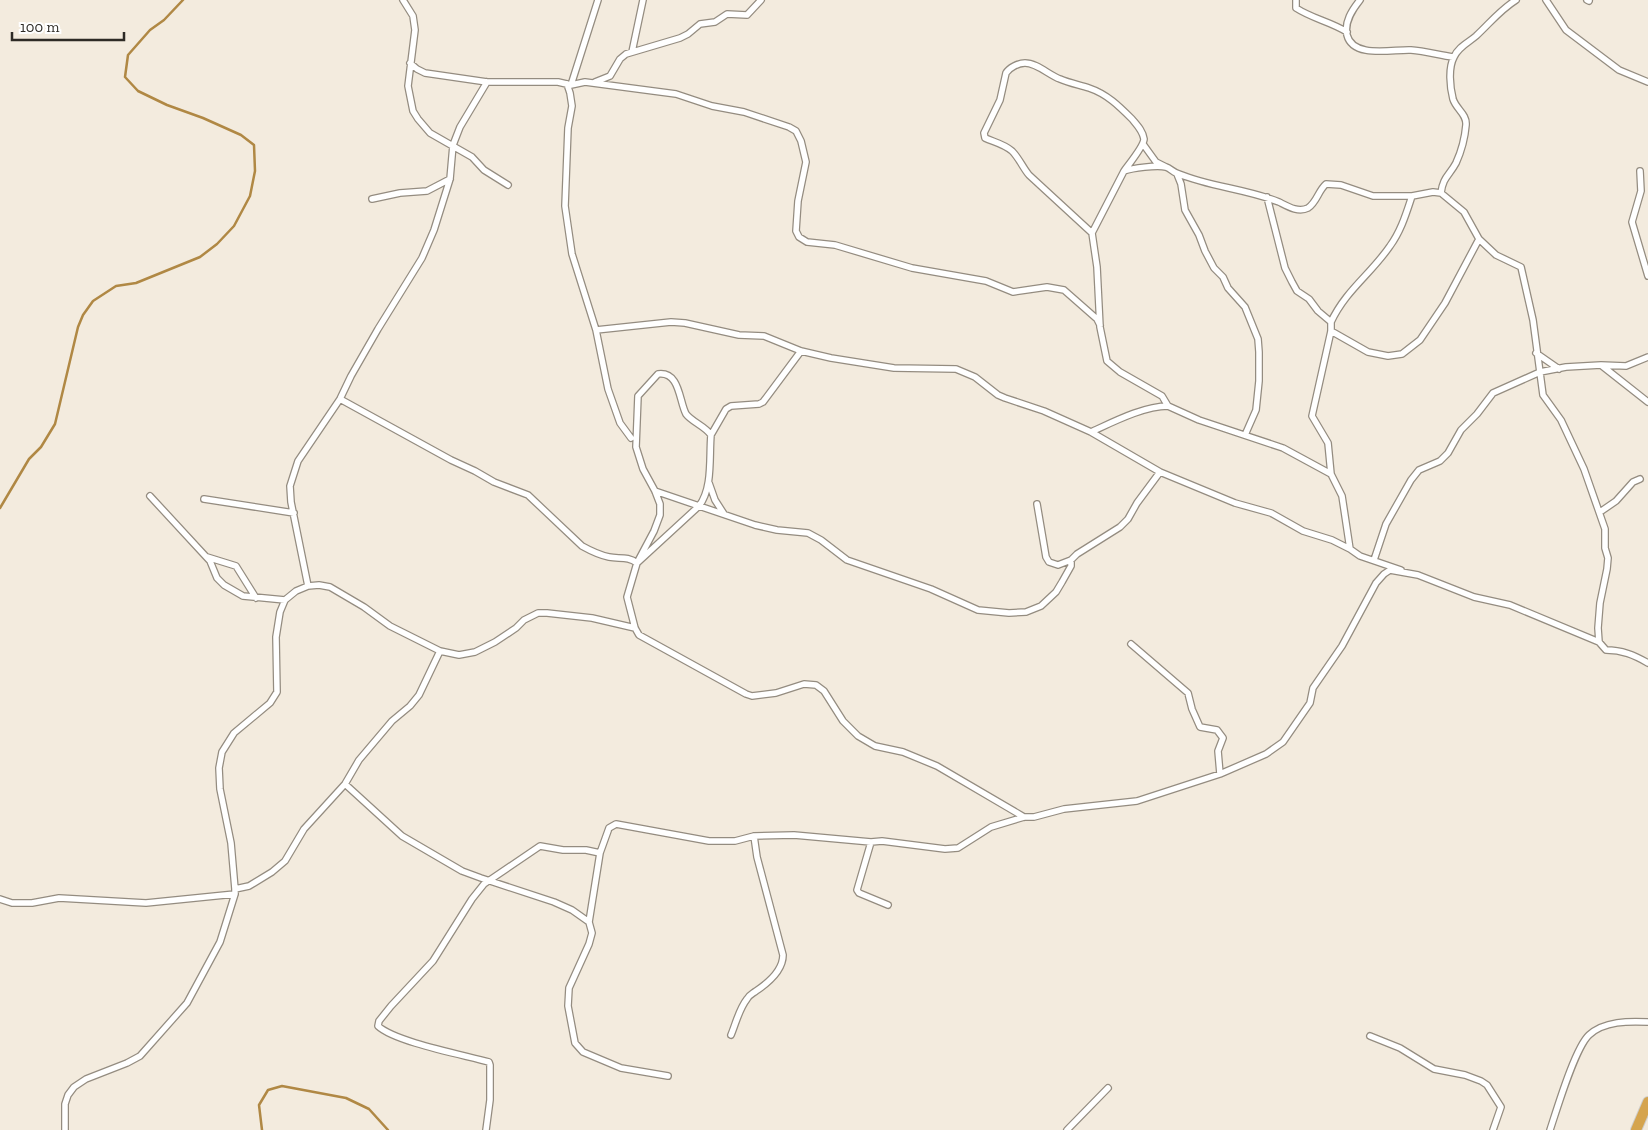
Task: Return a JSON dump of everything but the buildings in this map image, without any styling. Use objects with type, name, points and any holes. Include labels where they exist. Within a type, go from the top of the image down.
[{"type":"highway","points":[[1636,1130],[1648,1102]]},
{"type":"street","points":[[403,0],[412,16],[415,30],[408,86],[413,111],[430,134],[472,157],[484,170],[508,185]]},
{"type":"street","points":[[598,0],[569,85],[572,106],[568,128],[565,206],[572,254],[596,330],[608,389],[620,422],[631,438]]},
{"type":"street","points":[[632,52],[643,0]]},
{"type":"street","points":[[592,83],[610,76],[620,59],[626,54],[680,38],[700,24],[715,22],[727,14],[748,15],[761,0]]},
{"type":"street","points":[[1296,0],[1296,8],[1310,16],[1332,23],[1347,32]]},
{"type":"street","points":[[1360,0],[1351,11],[1347,22],[1348,38],[1353,45],[1360,49],[1379,52],[1417,51],[1453,57]]},
{"type":"street","points":[[1441,193],[1442,182],[1456,163],[1466,127],[1466,119],[1453,99],[1450,75],[1453,57],[1496,15],[1516,0]]},
{"type":"street","points":[[1546,0],[1566,30],[1619,70],[1648,82]]},
{"type":"street","points":[[410,63],[425,73],[486,82],[558,82],[569,85],[577,82],[676,94],[712,106],[744,112],[789,127],[796,131],[801,141],[806,162],[798,201],[796,231],[799,237],[807,242],[835,245],[912,268],[986,281],[1013,292],[1047,287],[1058,288],[1064,290],[1097,319],[1100,326]]},
{"type":"street","points":[[1092,233],[1029,175],[1013,152],[1003,145],[985,138],[984,133],[1000,100],[1006,73],[1019,64],[1027,63],[1060,79],[1103,94],[1137,125],[1142,133],[1143,144],[1156,162],[1177,174],[1267,197],[1294,209],[1301,210],[1316,201],[1322,187],[1326,184],[1341,185],[1374,196],[1412,196],[1433,192],[1441,193],[1464,212],[1479,239],[1496,255],[1521,267],[1533,320],[1543,396],[1561,420],[1584,469],[1605,529],[1608,569],[1600,603],[1599,642]]},
{"type":"street","points":[[308,586],[291,502],[290,486],[298,461],[340,399],[378,329],[422,258],[434,230],[450,179],[453,145],[460,127],[486,82]]},
{"type":"street","points":[[1143,144],[1124,171],[1092,233],[1097,267],[1100,326],[1107,361],[1120,372],[1162,396],[1168,406]]},
{"type":"street","points":[[1124,171],[1131,168],[1166,167]]},
{"type":"street","points":[[1640,171],[1641,191],[1632,222],[1648,276]]},
{"type":"street","points":[[1177,174],[1186,210],[1205,251],[1214,268],[1223,277],[1228,288],[1245,307],[1258,339],[1259,381],[1256,410],[1245,435]]},
{"type":"street","points":[[372,199],[400,193],[427,191],[450,179]]},
{"type":"street","points":[[1350,549],[1342,496],[1331,474],[1328,443],[1312,416],[1331,330],[1330,322],[1347,294],[1390,246],[1404,223],[1412,196]]},
{"type":"street","points":[[1267,197],[1285,268],[1292,282],[1297,291],[1309,299],[1330,322]]},
{"type":"street","points":[[1331,330],[1368,352],[1388,356],[1402,354],[1407,351],[1420,340],[1445,303],[1479,239]]},
{"type":"street","points":[[596,330],[671,322],[685,323],[738,335],[764,336],[801,351],[831,358],[894,368],[956,370],[975,378],[998,395],[1044,411],[1091,432],[1160,472],[1235,503],[1271,513],[1304,531],[1332,540],[1360,556],[1418,575],[1474,597],[1510,606],[1599,642],[1606,650],[1618,650],[1631,654],[1648,663]]},
{"type":"street","points":[[637,563],[705,499],[708,481],[710,435],[726,409],[731,406],[763,402],[801,351]]},
{"type":"street","points":[[1536,353],[1558,369]]},
{"type":"street","points":[[1374,560],[1386,524],[1411,480],[1419,470],[1440,461],[1448,453],[1462,430],[1493,393],[1540,372],[1566,366],[1626,366],[1648,358]]},
{"type":"street","points":[[1600,365],[1647,402]]},
{"type":"street","points":[[710,435],[707,430],[687,414],[675,382],[663,373],[658,374],[638,396],[636,447],[643,470],[660,504],[660,515],[654,531],[637,563],[627,597],[635,628],[639,634],[752,696],[804,684],[816,685],[824,691],[844,721],[858,736],[875,746],[903,752],[937,766],[1024,817]]},
{"type":"street","points":[[1647,402],[1648,394]]},
{"type":"street","points":[[340,399],[494,482],[528,495],[582,546],[598,554],[631,558],[637,563]]},
{"type":"street","points":[[1091,432],[1159,406],[1168,406],[1199,420],[1283,448],[1331,474]]},
{"type":"street","points":[[1037,504],[1046,557],[1049,562],[1058,565],[1071,560],[1120,528],[1160,472]]},
{"type":"street","points":[[1600,512],[1616,501],[1633,482],[1640,479]]},
{"type":"street","points":[[708,481],[715,500],[724,514]]},
{"type":"street","points":[[655,491],[770,528],[808,533],[821,540],[847,560],[931,588],[978,610],[1009,614],[1026,612],[1041,606],[1056,592],[1071,566],[1071,560]]},
{"type":"street","points":[[150,496],[210,561],[217,578],[224,585],[243,596],[285,600]]},
{"type":"street","points":[[204,499],[294,513]]},
{"type":"street","points":[[206,557],[236,566],[256,598]]},
{"type":"street","points":[[668,1076],[621,1068],[583,1052],[575,1042],[568,1006],[569,988],[592,933],[588,922],[600,853],[609,828],[616,824],[709,840],[735,841],[754,836],[794,835],[899,843],[946,850],[958,848],[991,828],[1024,817],[1064,809],[1137,801],[1220,774],[1266,754],[1283,742],[1310,703],[1313,688],[1342,646],[1376,583],[1390,570],[1406,572]]},
{"type":"street","points":[[65,1130],[65,1104],[68,1095],[74,1087],[86,1079],[140,1056],[188,1002],[220,942],[235,891],[232,843],[220,790],[218,768],[222,752],[228,740],[270,703],[276,692],[276,637],[280,612],[285,600],[296,591],[308,586],[319,584],[330,587],[364,607],[390,626],[440,651],[459,655],[476,652],[509,632],[524,620],[538,614],[547,613],[592,618],[635,628]]},
{"type":"street","points":[[1131,644],[1188,693],[1192,709],[1200,727],[1217,730],[1223,738],[1218,751],[1220,774]]},
{"type":"street","points":[[0,899],[12,904],[32,903],[59,898],[146,903],[235,891],[249,886],[272,872],[285,861],[304,829],[345,784],[359,760],[392,721],[419,696],[440,651]]},
{"type":"street","points":[[345,784],[402,836],[462,871],[554,902],[572,910],[588,922]]},
{"type":"street","points":[[731,1035],[748,996],[779,969],[783,962],[783,955],[757,857],[754,836]]},
{"type":"street","points":[[870,842],[858,890],[859,893],[888,905]]},
{"type":"street","points":[[486,1130],[490,1100],[489,1062],[418,1043],[383,1031],[378,1026],[379,1021],[433,961],[472,900],[489,880],[540,846],[600,853]]},
{"type":"street","points":[[1550,1130],[1575,1059],[1584,1041],[1591,1034],[1606,1026],[1625,1022],[1648,1022]]},
{"type":"street","points":[[1370,1036],[1400,1048],[1434,1069],[1465,1075],[1487,1085],[1501,1107],[1493,1130]]},
{"type":"street","points":[[1067,1130],[1108,1088]]},
{"type":"waterway","points":[[0,508],[29,459],[41,447],[55,424],[78,327],[83,315],[93,301],[116,286],[136,283],[200,257],[217,244],[234,226],[250,196],[255,171],[254,145],[241,135],[138,91],[125,77],[128,55],[150,30],[164,20],[183,0]]},
{"type":"waterway","points":[[262,1130],[259,1105],[268,1090],[282,1086],[346,1098],[369,1109],[388,1130]]}]
